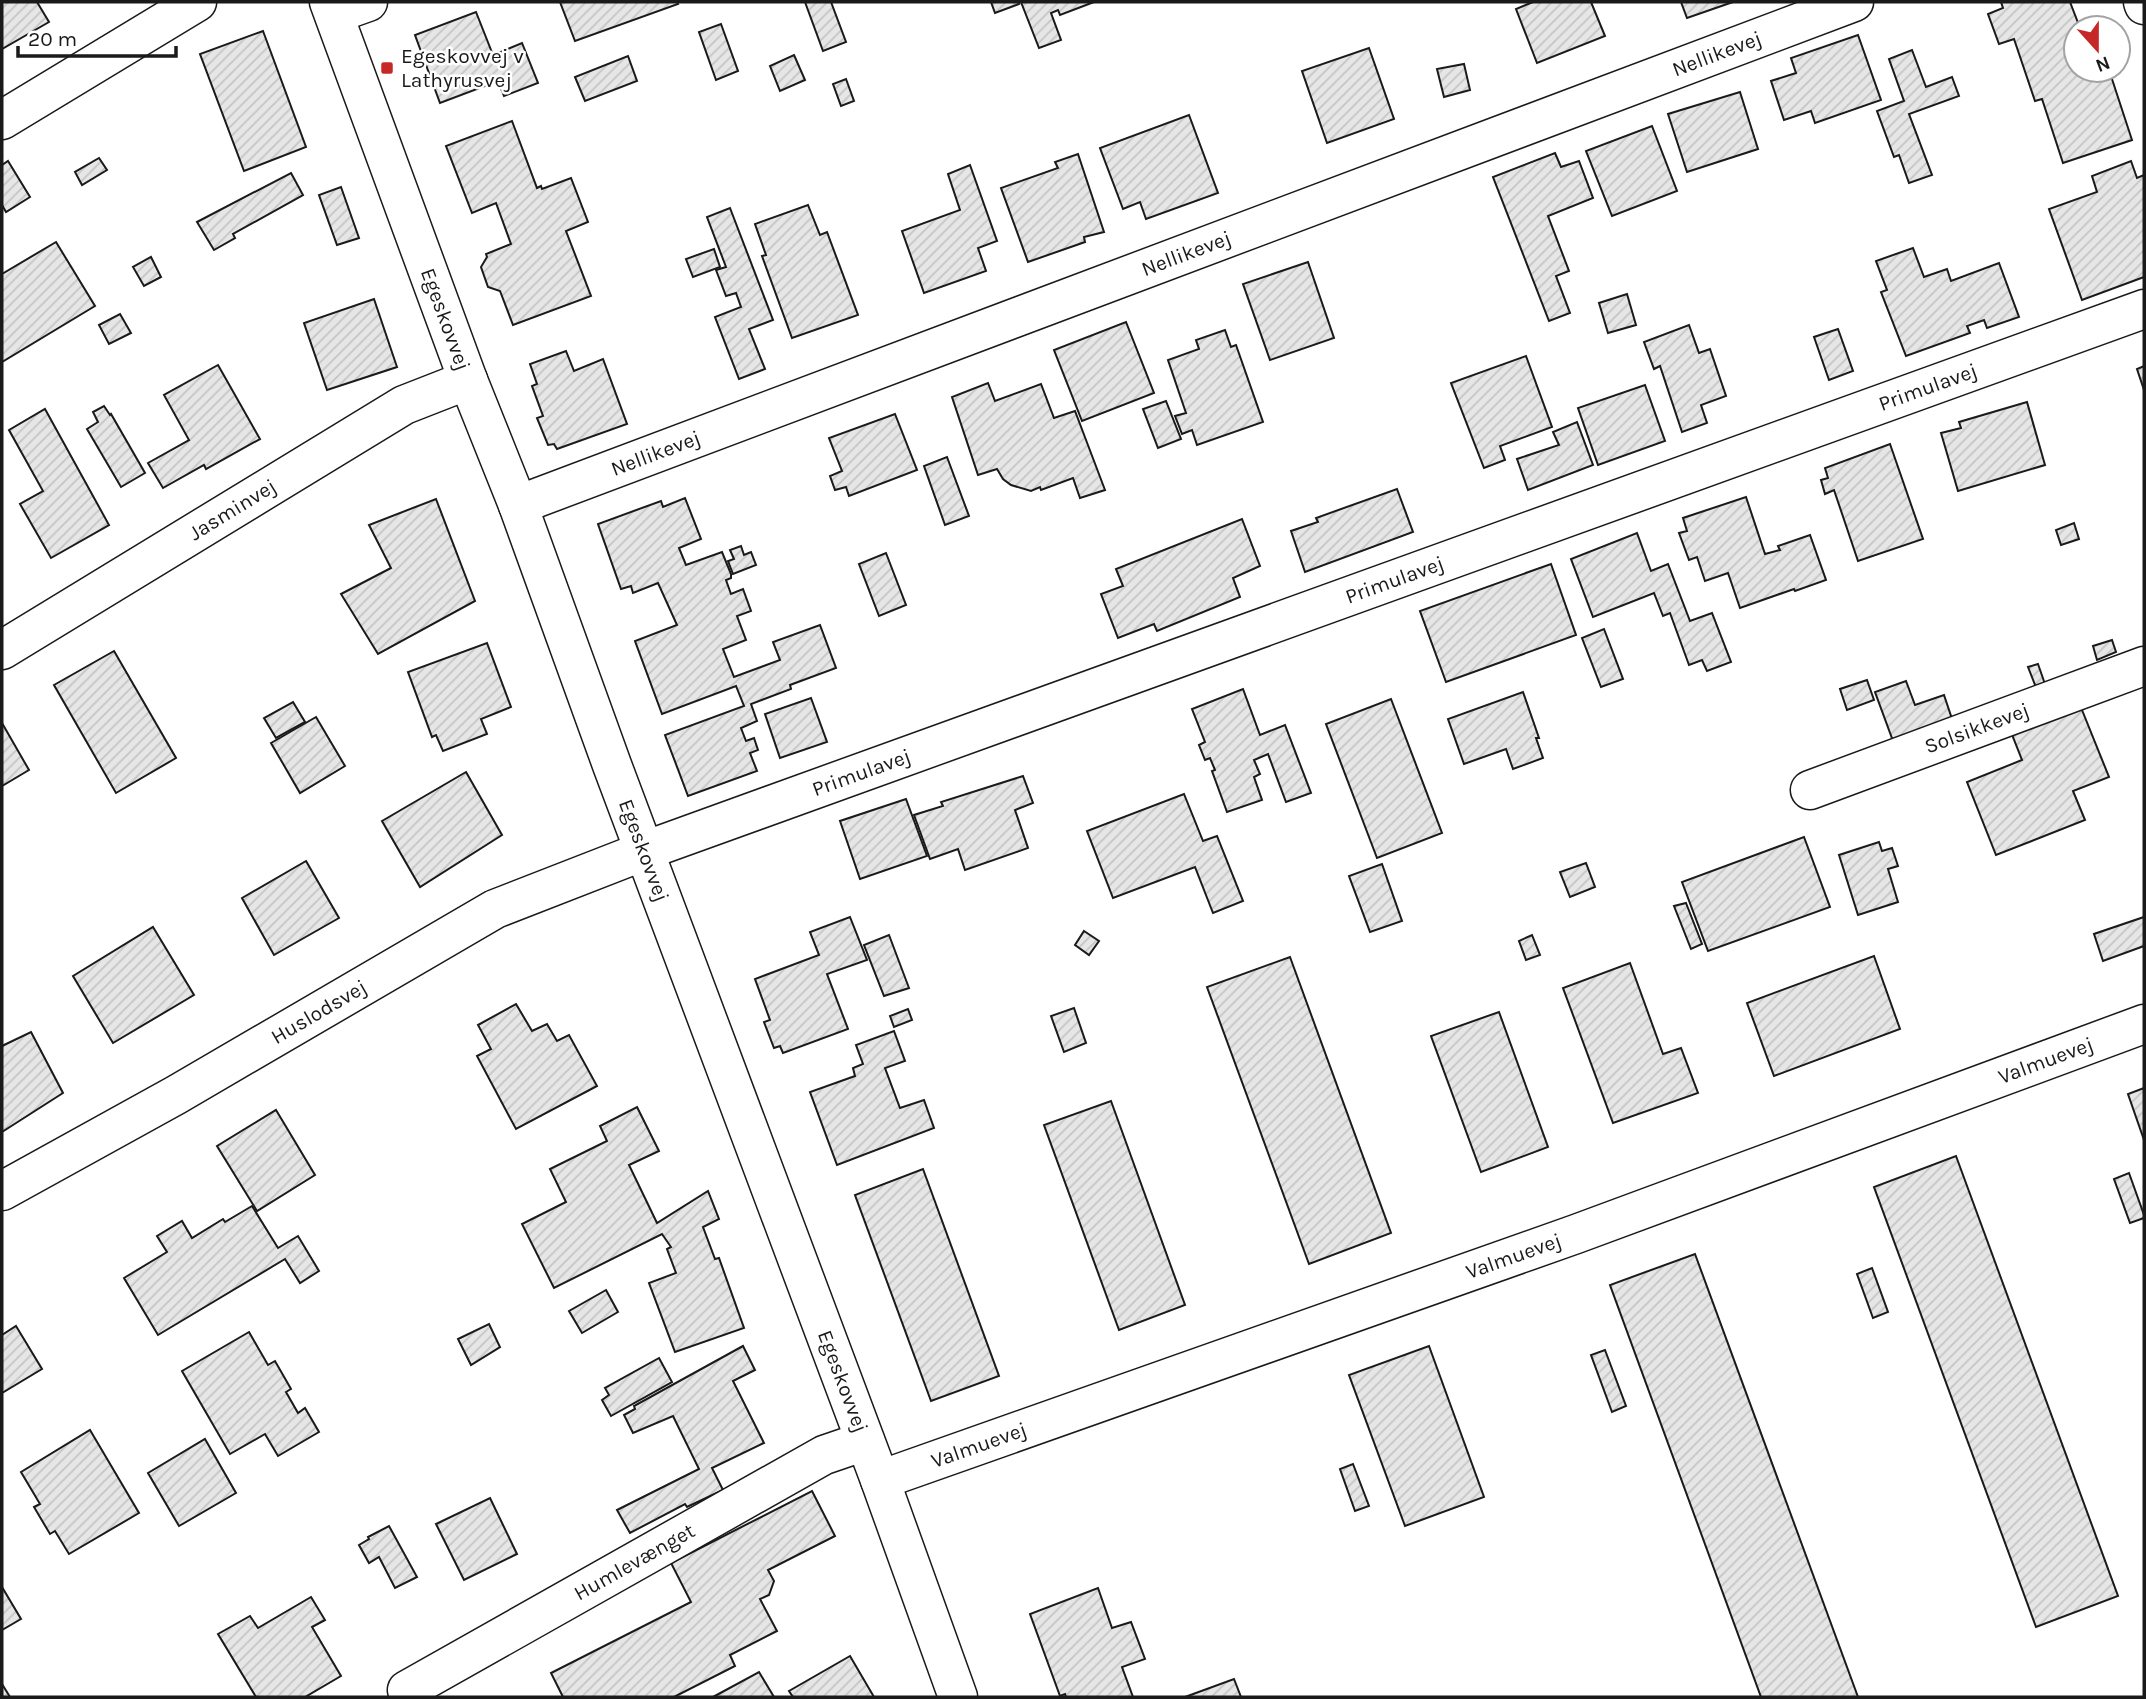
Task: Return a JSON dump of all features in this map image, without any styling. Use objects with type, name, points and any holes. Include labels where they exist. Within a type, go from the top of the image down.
[{"type":"street","points":[[2,120],[197,2]]},
{"type":"street","name":"Nellikevej","points":[[518,505],[1854,2]]},
{"type":"street","name":"Egeskovvej","points":[[344,6],[468,380],[518,505],[958,1697]]},
{"type":"street","name":"Primulavej","points":[[645,851],[2144,309]]},
{"type":"street","name":"Jasminvej","points":[[2,650],[404,405],[468,380]]},
{"type":"street","name":"Solsikkevej","points":[[1810,790],[2144,666]]},
{"type":"street","name":"Huslodsvej","points":[[2,1191],[176,1095],[495,909],[645,851]]},
{"type":"street","name":"Valmuevej","points":[[880,1480],[1576,1234],[2144,1024]]},
{"type":"street","name":"Humlevænget","points":[[407,1690],[824,1455],[864,1441]]},
{"type":"building","points":[[2,2],[37,2],[49,22],[2,49]]},
{"type":"building","points":[[560,2],[677,2],[678,4],[575,41]]},
{"type":"building","points":[[805,2],[831,2],[846,42],[823,51]]},
{"type":"building","points":[[991,2],[1018,2],[1019,4],[995,13]]},
{"type":"building","points":[[1021,2],[1094,2],[1060,15],[1058,10],[1051,13],[1061,40],[1039,48]]},
{"type":"building","points":[[1533,2],[1591,2],[1605,36],[1537,63],[1516,9]]},
{"type":"building","points":[[1681,2],[1733,2],[1687,18]]},
{"type":"building","points":[[2001,2],[2070,2],[2075,14],[2062,14],[2062,84],[2114,84],[2132,140],[2063,163],[2042,99],[2035,101],[2014,39],[1999,44],[1988,14],[2003,8]]},
{"type":"building","points":[[476,12],[493,55],[522,43],[538,83],[504,96],[498,81],[440,103],[415,35]]},
{"type":"building","points":[[721,24],[738,71],[716,80],[699,32]]},
{"type":"building","points":[[263,31],[306,147],[244,171],[200,54]]},
{"type":"building","points":[[1858,35],[1881,100],[1815,123],[1811,111],[1784,120],[1771,81],[1796,73],[1791,58]]},
{"type":"building","points":[[1369,48],[1394,119],[1327,143],[1302,71]]},
{"type":"building","points":[[1912,50],[1926,87],[1952,77],[1959,96],[1909,114],[1932,175],[1909,183],[1899,155],[1894,157],[1877,111],[1904,101],[1889,59]]},
{"type":"building","points":[[794,55],[805,80],[780,91],[770,66]]},
{"type":"building","points":[[628,56],[637,81],[585,101],[575,77]]},
{"type":"building","points":[[1464,64],[1470,90],[1444,97],[1437,69]]},
{"type":"building","points":[[846,79],[854,101],[841,106],[833,84]]},
{"type":"building","points":[[1740,92],[1758,149],[1687,172],[1668,114]]},
{"type":"building","points":[[1189,115],[1218,193],[1146,219],[1140,202],[1123,209],[1100,148]]},
{"type":"building","points":[[512,121],[537,188],[541,186],[542,189],[571,178],[588,222],[566,231],[591,296],[513,325],[500,291],[488,287],[481,267],[486,254],[511,244],[496,203],[472,213],[446,146]]},
{"type":"building","points":[[1652,126],[1677,191],[1612,216],[1586,151]]},
{"type":"building","points":[[1555,153],[1561,167],[1579,161],[1593,198],[1548,216],[1569,271],[1556,276],[1570,313],[1549,321],[1493,177]]},
{"type":"building","points":[[1078,154],[1104,232],[1084,237],[1085,242],[1028,262],[1001,188],[1058,168],[1055,162]]},
{"type":"building","points":[[99,158],[107,170],[82,185],[75,172]]},
{"type":"building","points":[[8,161],[30,197],[6,212],[2,205],[2,165]]},
{"type":"building","points":[[2131,161],[2137,178],[2144,175],[2144,277],[2082,300],[2049,209],[2097,192],[2092,176]]},
{"type":"building","points":[[970,165],[997,241],[978,248],[986,271],[924,293],[902,231],[960,210],[948,174]]},
{"type":"building","points":[[291,173],[303,195],[233,234],[235,238],[214,250],[197,222]]},
{"type":"building","points":[[341,187],[359,238],[337,245],[319,195]]},
{"type":"building","points":[[808,205],[820,235],[827,232],[858,315],[792,338],[762,256],[766,255],[755,224]]},
{"type":"building","points":[[730,208],[773,320],[749,329],[765,369],[739,379],[715,317],[741,307],[736,293],[726,296],[716,270],[726,267],[707,217]]},
{"type":"building","points":[[56,242],[95,306],[2,362],[2,274]]},
{"type":"building","points":[[1913,248],[1924,277],[1947,269],[1951,281],[1999,263],[2019,317],[1987,328],[1984,320],[1967,326],[1970,333],[1906,356],[1881,292],[1887,290],[1876,261]]},
{"type":"building","points":[[714,249],[720,267],[693,277],[686,259]]},
{"type":"building","points":[[151,257],[161,277],[144,286],[133,267]]},
{"type":"building","points":[[1308,262],[1334,338],[1270,360],[1243,284]]},
{"type":"building","points":[[1627,294],[1636,325],[1608,333],[1599,303]]},
{"type":"building","points":[[374,299],[397,367],[327,390],[304,323]]},
{"type":"building","points":[[120,314],[131,333],[109,344],[99,325]]},
{"type":"building","points":[[1126,322],[1154,393],[1082,421],[1054,350]]},
{"type":"building","points":[[1689,325],[1699,353],[1710,349],[1726,396],[1701,405],[1707,423],[1682,432],[1660,366],[1654,369],[1644,342]]},
{"type":"building","points":[[1838,329],[1853,371],[1829,380],[1814,337]]},
{"type":"building","points":[[1225,330],[1231,347],[1236,345],[1263,422],[1197,445],[1192,430],[1182,434],[1175,416],[1186,413],[1168,360],[1199,349],[1196,340]]},
{"type":"building","points":[[566,351],[574,371],[603,359],[627,424],[557,449],[554,444],[548,445],[537,418],[543,416],[532,386],[537,384],[530,364]]},
{"type":"building","points":[[1526,356],[1552,427],[1500,446],[1505,460],[1484,468],[1451,383]]},
{"type":"building","points":[[218,365],[260,439],[206,469],[204,465],[163,488],[148,463],[189,440],[164,395]]},
{"type":"building","points":[[2144,366],[2144,390],[2137,369]]},
{"type":"building","points":[[988,383],[995,401],[1041,384],[1054,418],[1075,411],[1105,490],[1080,498],[1073,478],[1031,491],[1011,485],[997,469],[978,475],[952,397]]},
{"type":"building","points":[[1645,385],[1665,441],[1598,465],[1578,408]]},
{"type":"building","points":[[1166,401],[1181,439],[1158,448],[1143,409]]},
{"type":"building","points":[[2027,402],[2045,465],[1958,491],[1941,433],[1961,428],[1959,422]]},
{"type":"building","points":[[104,406],[145,473],[121,487],[87,429],[98,422],[93,412]]},
{"type":"building","points":[[45,409],[109,525],[51,558],[20,504],[43,491],[9,430]]},
{"type":"building","points":[[895,414],[917,470],[849,496],[846,487],[835,490],[830,476],[842,471],[829,438]]},
{"type":"building","points":[[1577,422],[1593,465],[1528,490],[1517,459],[1559,445],[1553,432]]},
{"type":"building","points":[[1890,444],[1923,539],[1858,561],[1834,490],[1825,494],[1821,480],[1828,478],[1825,468]]},
{"type":"building","points":[[947,457],[969,516],[945,525],[924,466]]},
{"type":"building","points":[[1397,489],[1413,532],[1305,572],[1291,531],[1318,522],[1316,518]]},
{"type":"building","points":[[1746,497],[1765,554],[1780,550],[1778,546],[1810,535],[1826,580],[1740,608],[1728,573],[1705,581],[1697,557],[1689,560],[1679,533],[1687,531],[1683,518]]},
{"type":"building","points":[[685,498],[701,539],[679,548],[686,565],[722,552],[731,574],[731,578],[726,580],[731,594],[743,589],[751,611],[737,616],[746,640],[723,649],[734,677],[780,660],[773,642],[820,625],[836,668],[790,685],[791,689],[751,704],[757,721],[741,728],[746,741],[754,738],[758,750],[750,753],[757,771],[688,796],[665,735],[744,706],[736,686],[662,714],[635,641],[677,625],[658,583],[633,593],[631,586],[621,589],[598,524],[661,501],[663,507]]},
{"type":"building","points":[[436,499],[475,601],[378,654],[341,594],[391,568],[369,525]]},
{"type":"building","points":[[1242,519],[1260,566],[1233,578],[1240,597],[1157,631],[1154,624],[1118,638],[1101,594],[1123,586],[1116,569]]},
{"type":"building","points":[[2074,523],[2079,539],[2061,545],[2056,530]]},
{"type":"building","points":[[1637,533],[1651,571],[1668,564],[1690,621],[1712,613],[1731,662],[1707,671],[1702,660],[1689,665],[1670,613],[1663,616],[1654,593],[1593,617],[1571,559]]},
{"type":"building","points":[[741,546],[744,555],[751,552],[756,565],[733,574],[728,561],[734,559],[730,550]]},
{"type":"building","points":[[886,553],[906,605],[879,616],[859,564]]},
{"type":"building","points":[[1551,564],[1576,635],[1446,682],[1420,611]]},
{"type":"building","points":[[1604,629],[1623,679],[1601,687],[1582,638]]},
{"type":"building","points":[[2112,640],[2116,652],[2097,660],[2093,646]]},
{"type":"building","points":[[487,643],[511,707],[481,719],[487,734],[443,751],[436,735],[432,737],[408,672]]},
{"type":"building","points":[[114,651],[176,758],[116,793],[54,685]]},
{"type":"building","points":[[2038,664],[2046,687],[2037,690],[2028,667]]},
{"type":"building","points":[[1867,680],[1874,700],[1847,710],[1840,689]]},
{"type":"building","points":[[1906,681],[1915,705],[1944,695],[1952,719],[1893,741],[1875,692]]},
{"type":"building","points":[[1243,689],[1260,735],[1285,725],[1311,793],[1286,802],[1268,754],[1254,760],[1260,774],[1254,777],[1262,800],[1227,812],[1210,758],[1205,760],[1199,745],[1205,742],[1192,709]]},
{"type":"building","points":[[1523,692],[1543,758],[1513,769],[1506,749],[1464,764],[1448,719]]},
{"type":"building","points":[[811,698],[827,742],[780,758],[765,714]]},
{"type":"building","points":[[1391,699],[1442,833],[1377,858],[1326,724]]},
{"type":"building","points":[[293,702],[305,722],[276,738],[264,718]]},
{"type":"building","points":[[2080,705],[2109,777],[2073,791],[2085,820],[1996,855],[1967,782],[2022,760],[2011,732]]},
{"type":"building","points":[[316,717],[345,766],[300,793],[271,743]]},
{"type":"building","points":[[2,723],[29,770],[2,786]]},
{"type":"building","points":[[466,772],[502,835],[420,887],[382,821]]},
{"type":"building","points":[[1023,776],[1033,803],[1015,810],[1028,848],[965,870],[958,849],[930,859],[914,815],[943,806],[941,802]]},
{"type":"building","points":[[1184,794],[1203,841],[1217,836],[1243,901],[1213,913],[1195,867],[1113,898],[1087,831]]},
{"type":"building","points":[[906,799],[927,856],[860,879],[840,821]]},
{"type":"building","points":[[1804,837],[1830,907],[1708,951],[1682,882]]},
{"type":"building","points":[[1879,842],[1882,851],[1892,848],[1898,866],[1888,869],[1898,902],[1858,915],[1839,855]]},
{"type":"building","points":[[306,861],[339,918],[274,955],[242,898]]},
{"type":"building","points":[[1586,863],[1595,887],[1570,897],[1560,872]]},
{"type":"building","points":[[1382,864],[1402,921],[1370,932],[1349,876]]},
{"type":"building","points":[[1686,903],[1702,944],[1691,949],[1674,906]]},
{"type":"building","points":[[850,917],[867,960],[827,974],[848,1029],[783,1053],[780,1046],[774,1048],[764,1022],[770,1020],[755,979],[819,955],[810,932]]},
{"type":"building","points":[[2144,917],[2144,946],[2103,961],[2094,934]]},
{"type":"building","points":[[153,927],[194,995],[113,1043],[73,976]]},
{"type":"building","points":[[1084,931],[1099,941],[1089,955],[1075,945]]},
{"type":"building","points":[[889,935],[909,988],[884,996],[864,945]]},
{"type":"building","points":[[1532,935],[1540,955],[1526,960],[1519,941]]},
{"type":"building","points":[[1874,956],[1900,1029],[1774,1076],[1747,1003]]},
{"type":"building","points":[[1290,957],[1391,1233],[1309,1264],[1207,987]]},
{"type":"building","points":[[1630,963],[1663,1054],[1681,1048],[1698,1093],[1613,1123],[1563,988]]},
{"type":"building","points":[[516,1004],[532,1031],[547,1024],[557,1041],[569,1035],[597,1086],[516,1129],[477,1056],[491,1049],[478,1025]]},
{"type":"building","points":[[1074,1008],[1086,1043],[1064,1052],[1051,1016]]},
{"type":"building","points":[[908,1009],[912,1020],[894,1027],[890,1016]]},
{"type":"building","points":[[1499,1012],[1548,1147],[1481,1172],[1431,1036]]},
{"type":"building","points":[[894,1031],[905,1061],[885,1068],[900,1108],[924,1100],[934,1128],[837,1165],[810,1092],[855,1076],[853,1068],[863,1064],[856,1045]]},
{"type":"building","points":[[31,1032],[63,1093],[2,1132],[2,1046]]},
{"type":"building","points":[[2144,1088],[2144,1140],[2128,1094]]},
{"type":"building","points":[[1111,1101],[1185,1305],[1119,1330],[1044,1125]]},
{"type":"building","points":[[637,1107],[659,1151],[629,1165],[657,1223],[708,1191],[719,1219],[703,1227],[715,1259],[719,1258],[744,1328],[675,1352],[649,1283],[676,1273],[667,1249],[671,1247],[662,1234],[554,1288],[522,1224],[566,1202],[550,1169],[607,1141],[600,1126]]},
{"type":"building","points":[[276,1110],[315,1175],[257,1211],[217,1146]]},
{"type":"building","points":[[1956,1156],[2118,1596],[2036,1627],[1874,1187]]},
{"type":"building","points":[[923,1169],[999,1376],[931,1401],[855,1195]]},
{"type":"building","points":[[2129,1173],[2144,1215],[2144,1218],[2130,1223],[2114,1179]]},
{"type":"building","points":[[252,1206],[278,1248],[298,1236],[319,1271],[300,1283],[285,1259],[158,1335],[124,1278],[167,1252],[157,1236],[182,1221],[192,1238],[223,1219],[225,1222]]},
{"type":"building","points":[[1695,1254],[1858,1697],[1761,1697],[1610,1285]]},
{"type":"building","points":[[1872,1268],[1888,1312],[1873,1318],[1857,1274]]},
{"type":"building","points":[[606,1290],[618,1312],[582,1333],[569,1311]]},
{"type":"building","points":[[489,1324],[500,1347],[471,1365],[458,1339]]},
{"type":"building","points":[[16,1326],[42,1369],[2,1393],[2,1335]]},
{"type":"building","points":[[249,1332],[268,1365],[275,1361],[291,1389],[286,1392],[298,1413],[305,1408],[319,1432],[278,1456],[265,1434],[230,1454],[182,1371]]},
{"type":"building","points":[[743,1346],[755,1370],[733,1381],[764,1443],[712,1468],[723,1490],[687,1507],[685,1504],[630,1533],[617,1510],[699,1469],[673,1416],[633,1433],[624,1415],[635,1409],[634,1406]]},
{"type":"building","points":[[1429,1346],[1484,1497],[1405,1526],[1349,1375]]},
{"type":"building","points":[[1605,1350],[1626,1406],[1612,1412],[1591,1355]]},
{"type":"building","points":[[659,1358],[672,1382],[611,1416],[602,1400],[609,1395],[605,1388]]},
{"type":"building","points":[[90,1430],[139,1513],[69,1554],[55,1531],[50,1534],[34,1507],[40,1504],[21,1472]]},
{"type":"building","points":[[205,1439],[236,1493],[179,1526],[148,1473]]},
{"type":"building","points":[[1353,1464],[1369,1506],[1355,1511],[1340,1469]]},
{"type":"building","points":[[812,1491],[835,1536],[768,1570],[774,1581],[769,1595],[760,1599],[777,1631],[730,1655],[735,1666],[674,1697],[563,1697],[551,1673],[691,1602],[671,1563]]},
{"type":"building","points":[[490,1498],[517,1554],[464,1580],[436,1524]]},
{"type":"building","points":[[389,1526],[417,1577],[395,1588],[379,1557],[369,1563],[359,1545]]},
{"type":"building","points":[[2,1587],[21,1619],[2,1630]]},
{"type":"building","points":[[1098,1588],[1112,1628],[1131,1622],[1145,1659],[1122,1667],[1133,1697],[1060,1696],[1030,1614]]},
{"type":"building","points":[[311,1597],[325,1620],[312,1627],[341,1676],[308,1697],[256,1697],[218,1634],[250,1616],[258,1628]]},
{"type":"building","points":[[850,1656],[874,1697],[793,1697],[789,1691]]},
{"type":"building","points":[[759,1672],[774,1697],[713,1697]]},
{"type":"building","points":[[1234,1679],[1241,1697],[1185,1697]]},
{"type":"building","points":[[2,1684],[10,1697],[2,1697]]},
{"type":"place","name":"Egeskovvej v Lathyrusvej","points":[[387,68]]}]
